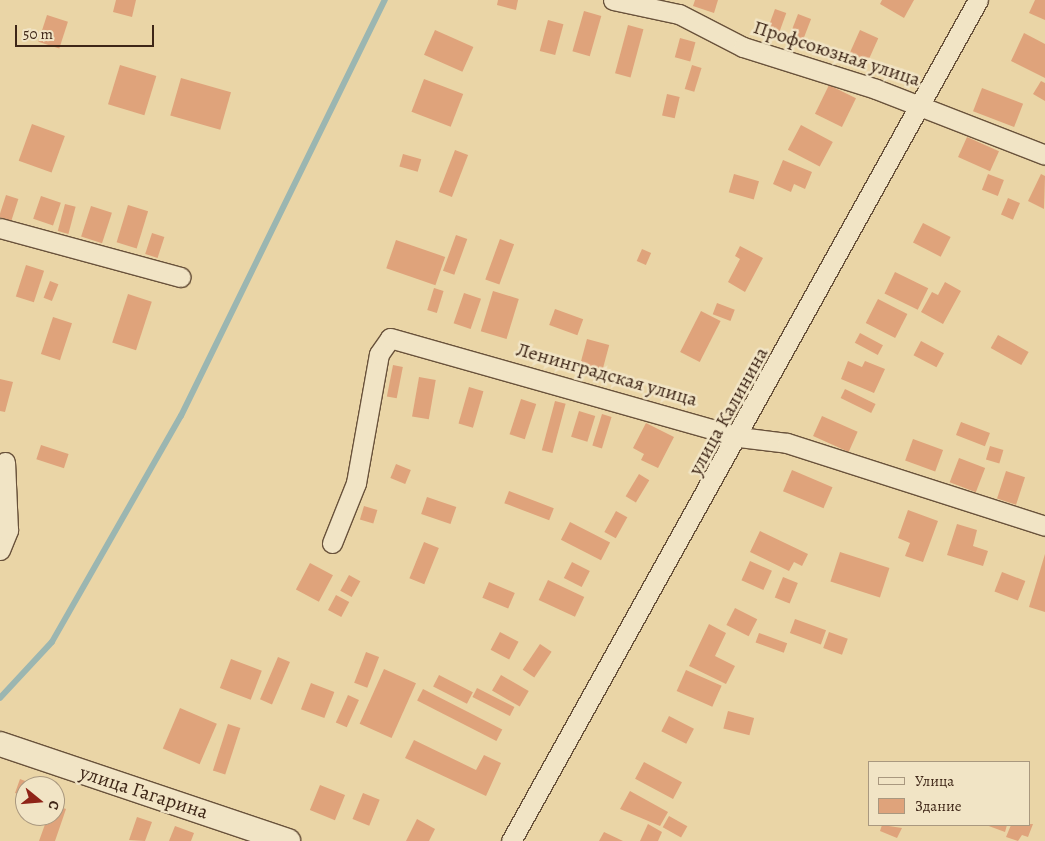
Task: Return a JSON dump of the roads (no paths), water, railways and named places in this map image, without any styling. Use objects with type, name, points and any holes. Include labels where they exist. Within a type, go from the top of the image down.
[{"type":"street","name":"Профсоюзная улица","points":[[614,0],[679,14],[743,47],[921,105],[1045,155]]},
{"type":"street","name":"улица Калинина","points":[[511,841],[739,437],[978,0]]},
{"type":"street","points":[[0,228],[180,277]]},
{"type":"street","name":"Ленинградская улица","points":[[332,542],[356,483],[379,354],[390,338],[739,437],[787,442],[1045,526]]},
{"type":"street","points":[[0,550],[8,530],[6,462]]},
{"type":"street","name":"улица Гагарина","points":[[0,744],[288,841]]},
{"type":"waterway","points":[[0,698],[52,642],[181,416],[385,0]]}]
